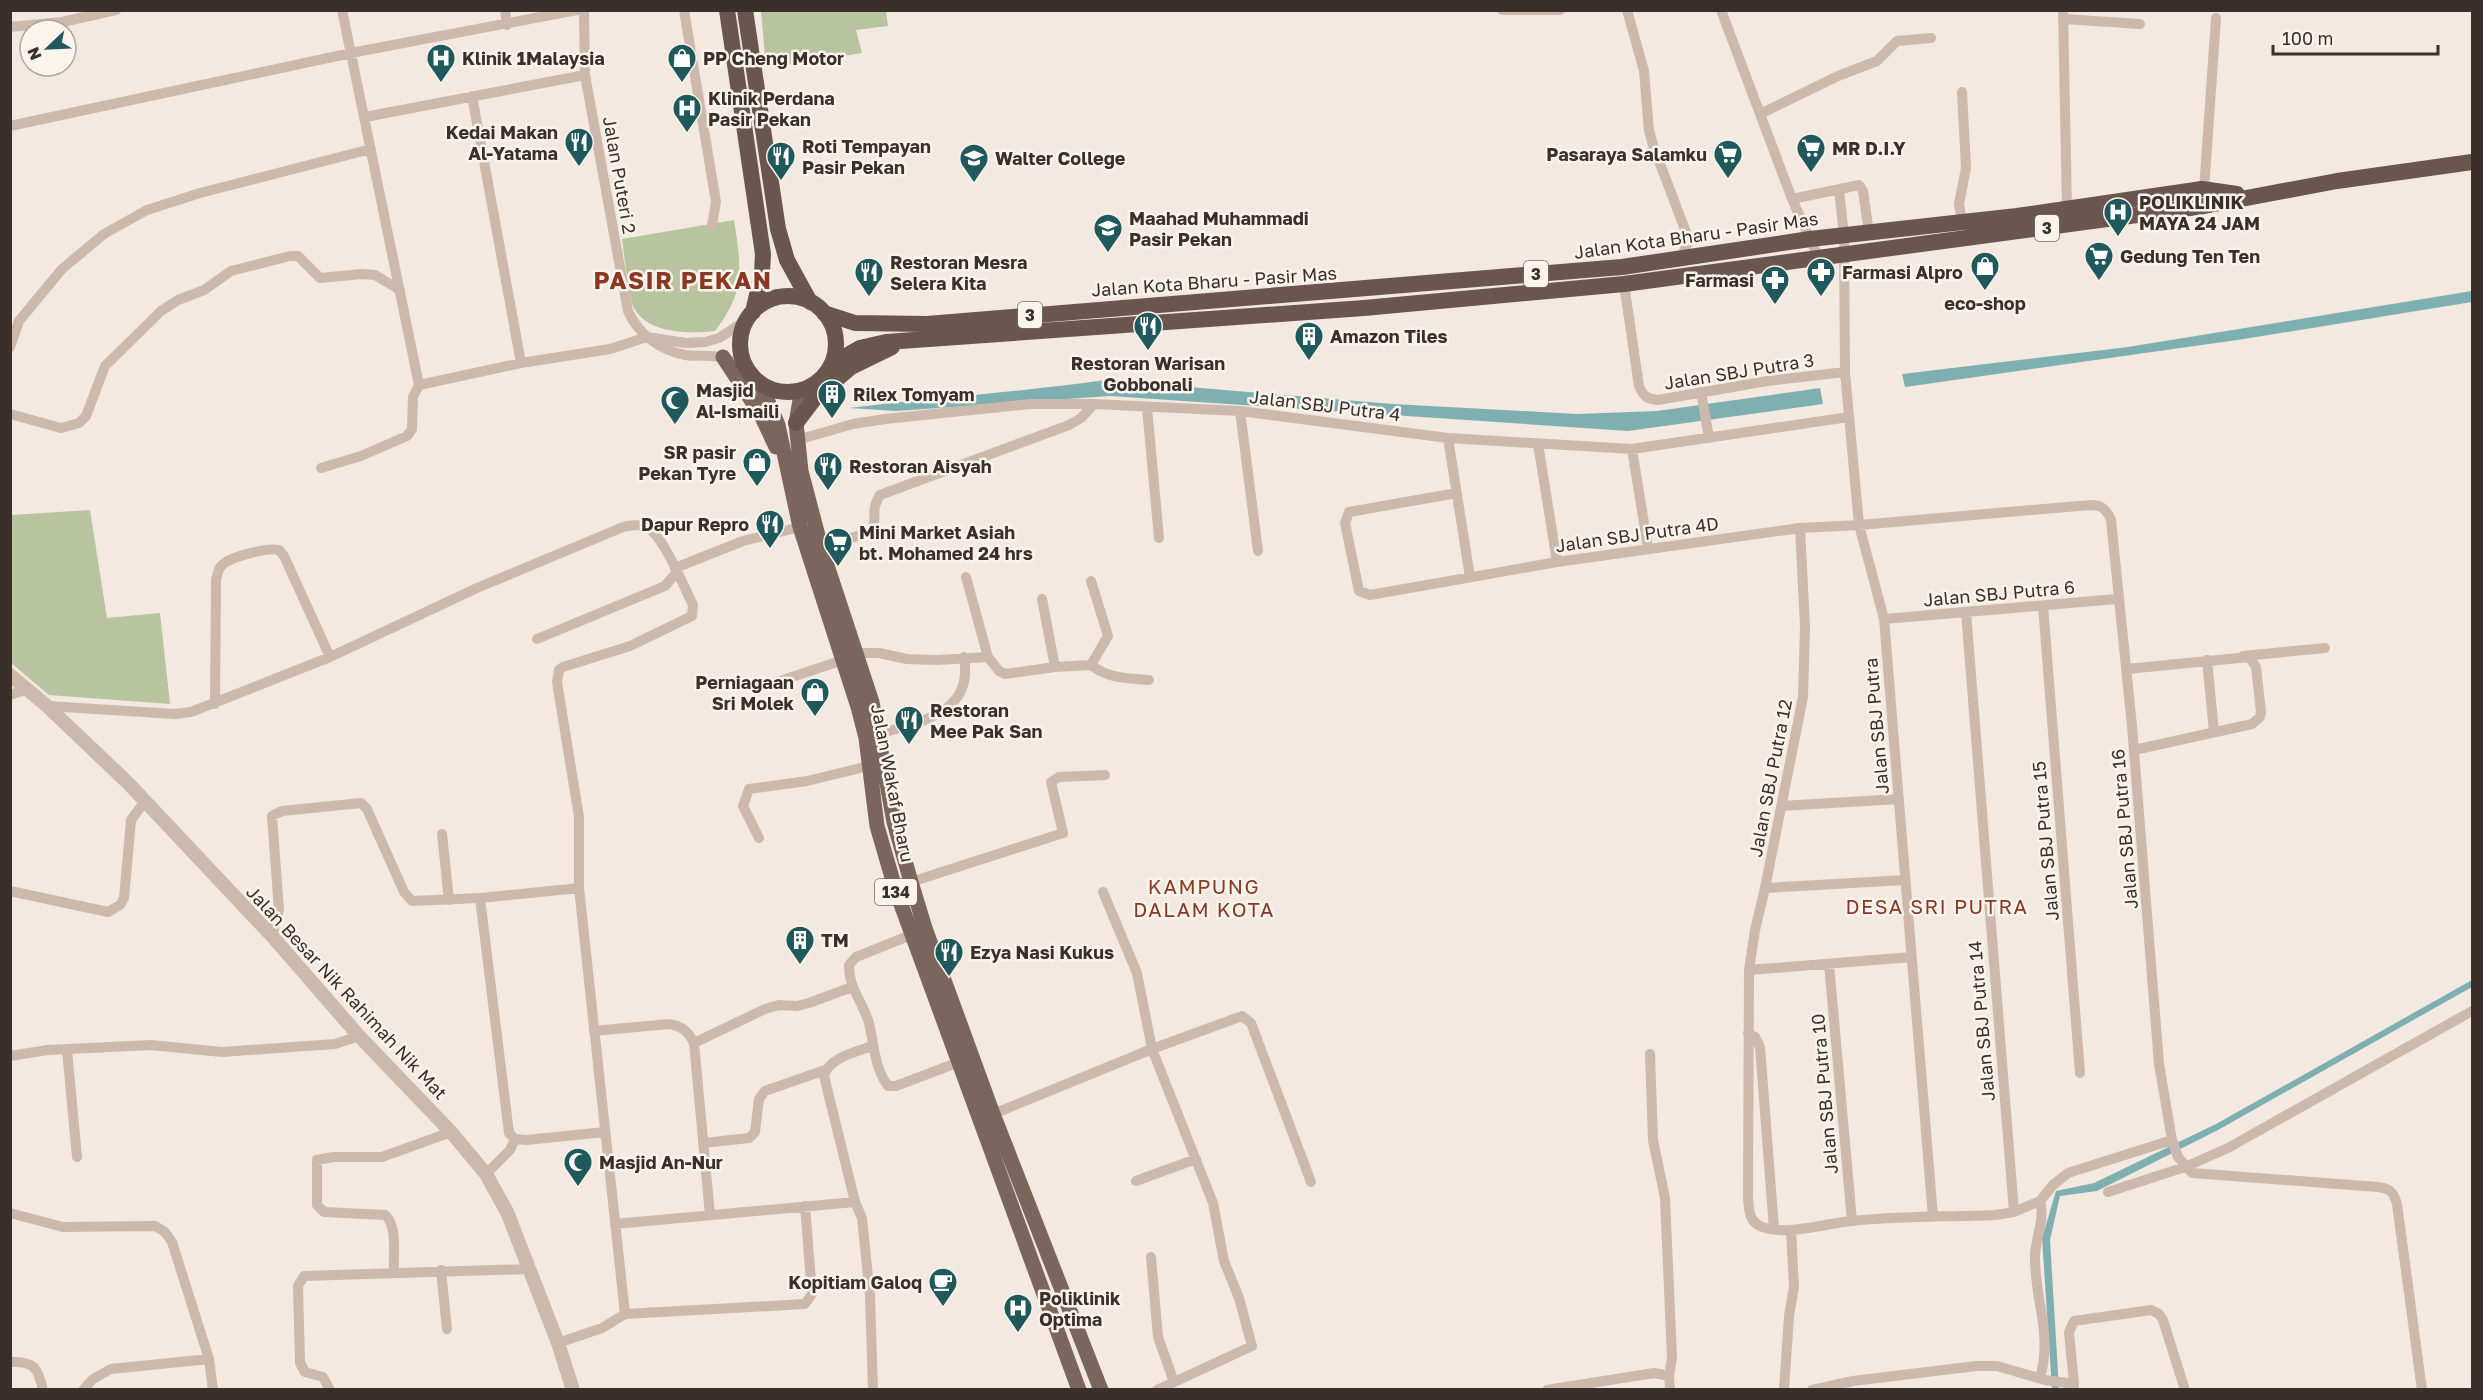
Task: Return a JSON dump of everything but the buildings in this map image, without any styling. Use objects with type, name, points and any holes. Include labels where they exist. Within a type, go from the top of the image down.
[{"type":"highway","points":[[727,10],[763,254],[762,273],[750,316],[743,330],[741,350],[754,376],[771,389],[783,392],[796,392],[808,388],[818,382],[832,364],[836,350],[836,337],[832,324],[824,313],[810,302],[800,298],[780,297],[761,305],[750,316]]},
{"type":"highway","points":[[745,10],[778,229],[787,260],[810,302]]},
{"type":"highway","name":"Jalan Kota Bharu - Pasir Mas","points":[[832,364],[849,353],[870,344],[1364,308],[1624,284],[1845,256],[2193,207],[2337,181],[2472,162]]},
{"type":"highway","name":"Jalan Kota Bharu - Pasir Mas","points":[[824,313],[855,323],[927,324],[1622,267],[1810,239],[2067,209],[2204,189],[2250,196]]},
{"type":"highway","points":[[796,423],[815,398],[851,367],[904,342]]},
{"type":"main road","points":[[723,357],[768,429],[795,504]]},
{"type":"main road","name":"Jalan Wakaf Bharu","points":[[754,376],[778,425],[800,527],[849,656],[872,702],[894,822],[929,939],[993,1114],[1101,1389]]},
{"type":"main road","name":"Jalan Wakaf Bharu","points":[[808,388],[800,400],[796,423],[801,471],[849,656],[869,766],[877,826],[911,935],[1079,1389]]},
{"type":"street","points":[[10,27],[63,22],[116,10]]},
{"type":"street","points":[[321,468],[360,456],[407,435],[412,429],[413,397],[419,385],[342,10]]},
{"type":"street","points":[[505,10],[507,25]]},
{"type":"street","points":[[10,126],[351,53],[577,10]]},
{"type":"street","name":"Jalan Puteri 2","points":[[584,10],[585,75],[628,311],[635,326],[647,338]]},
{"type":"street","points":[[684,10],[716,202],[712,225]]},
{"type":"street","points":[[1502,10],[1508,12],[1560,10]]},
{"type":"street","points":[[1627,10],[1644,71],[1654,148],[1689,240],[1681,258]]},
{"type":"street","points":[[1721,10],[1792,200],[1819,259]]},
{"type":"street","points":[[2067,209],[2063,15],[2140,24]]},
{"type":"street","points":[[2204,189],[2216,18]]},
{"type":"street","points":[[1760,114],[1838,76],[1877,61],[1897,41],[1931,38]]},
{"type":"street","points":[[365,117],[585,75]]},
{"type":"street","points":[[1962,92],[1966,168],[1959,204],[1962,222]]},
{"type":"street","points":[[472,96],[521,363]]},
{"type":"street","points":[[10,347],[15,319],[62,269],[104,234],[147,210],[200,193],[371,149]]},
{"type":"street","points":[[1792,200],[1859,185],[1863,191],[1869,233]]},
{"type":"street","name":"Jalan SBJ Putra","points":[[1839,189],[1845,256],[1845,372],[1858,525],[1884,619],[1933,1217]]},
{"type":"street","points":[[10,414],[61,428],[79,423],[86,416],[99,377],[114,356],[161,311],[178,300],[204,290],[231,271],[298,256],[320,278],[375,275],[400,290]]},
{"type":"street","name":"Jalan SBJ Putra 3","points":[[1624,284],[1639,386],[1643,395],[1649,399],[1702,395],[1845,372]]},
{"type":"street","points":[[419,385],[521,363],[610,349],[647,338],[686,343],[705,342],[719,338],[750,316]]},
{"type":"street","points":[[647,338],[685,355],[723,357],[754,376]]},
{"type":"street","points":[[1702,395],[1708,435]]},
{"type":"street","name":"Jalan SBJ Putra 4","points":[[797,440],[854,424],[885,419],[1031,404],[1094,404],[1240,411],[1448,438],[1632,449],[1708,435],[1849,417]]},
{"type":"street","points":[[821,547],[871,532],[875,525],[874,505],[880,495],[1069,425],[1082,418],[1094,404]]},
{"type":"street","points":[[1147,408],[1159,538]]},
{"type":"street","points":[[1240,411],[1258,550]]},
{"type":"street","points":[[1448,438],[1470,577]]},
{"type":"street","points":[[1538,444],[1557,562]]},
{"type":"street","points":[[1632,449],[1648,548]]},
{"type":"street","name":"Jalan SBJ Putra 4D","points":[[1456,493],[1355,510],[1346,517],[1345,523],[1356,586],[1364,595],[1648,548],[1800,528],[2090,505],[2099,505],[2109,515]]},
{"type":"street","name":"Jalan SBJ Putra 16","points":[[2109,515],[2117,599],[2127,669],[2159,1064],[2172,1142],[2182,1162]]},
{"type":"street","points":[[47,706],[175,714],[191,712],[330,657],[477,588],[623,527],[637,524],[650,529],[676,570],[693,605],[692,616],[630,646],[563,667],[558,674],[557,682],[579,817],[579,888],[625,1314]]},
{"type":"street","points":[[537,639],[668,585],[676,570],[743,541],[800,527]]},
{"type":"street","name":"Jalan SBJ Putra 12","points":[[1800,528],[1805,666],[1803,696],[1755,930],[1749,970],[1748,1198],[1750,1215],[1755,1223],[1763,1227],[1791,1230],[1852,1221],[1995,1215],[2014,1212],[2040,1201]]},
{"type":"street","points":[[215,704],[216,579],[222,565],[230,560],[266,549],[279,550],[284,556],[330,657]]},
{"type":"street","points":[[966,577],[988,657],[999,671],[1005,674],[1091,665],[1102,674],[1113,677],[1149,680]]},
{"type":"street","points":[[1091,581],[1108,636],[1091,665]]},
{"type":"street","points":[[1042,599],[1055,667]]},
{"type":"street","name":"Jalan SBJ Putra 6","points":[[1884,619],[2117,599]]},
{"type":"street","name":"Jalan SBJ Putra 15","points":[[2043,606],[2080,1073]]},
{"type":"street","name":"Jalan SBJ Putra 14","points":[[1966,612],[2014,1212]]},
{"type":"street","points":[[2127,669],[2325,648]]},
{"type":"street","points":[[765,686],[849,656],[879,653],[937,660],[988,657]]},
{"type":"street","points":[[2134,750],[2252,724],[2260,717],[2256,667],[2254,661],[2243,656]]},
{"type":"street","points":[[879,734],[937,716],[948,710],[964,686],[966,673],[964,657]]},
{"type":"street","points":[[2207,660],[2214,732]]},
{"type":"street","name":"Jalan Besar Nik Rahimah Nik Mat","points":[[10,675],[47,706],[145,801],[272,936],[359,1036],[451,1132],[486,1174],[507,1212],[558,1343],[573,1389]]},
{"type":"street","points":[[10,695],[28,689]]},
{"type":"street","points":[[759,838],[743,806],[749,789],[807,781],[869,766]]},
{"type":"street","points":[[911,882],[1063,833],[1051,782],[1059,777],[1105,775]]},
{"type":"street","points":[[1781,806],[1899,799]]},
{"type":"street","points":[[10,891],[108,912],[118,907],[124,898],[131,820],[145,801]]},
{"type":"street","points":[[272,936],[279,910],[272,816],[282,811],[361,803],[367,809],[407,898],[418,902],[579,888]]},
{"type":"street","points":[[441,834],[449,900]]},
{"type":"street","points":[[1765,888],[1905,880]]},
{"type":"street","points":[[1103,892],[1137,973],[1152,1049],[1213,1203],[1224,1261],[1239,1298],[1252,1346],[1157,1389]]},
{"type":"street","points":[[480,898],[509,1133],[515,1139],[526,1140],[605,1132]]},
{"type":"street","points":[[911,935],[851,960],[849,970],[852,987],[869,1022],[872,1046],[884,1079],[888,1086],[892,1087],[959,1062]]},
{"type":"street","points":[[1749,970],[1912,957]]},
{"type":"street","name":"Jalan SBJ Putra 10","points":[[1829,964],[1852,1221]]},
{"type":"street","points":[[694,1043],[765,1009],[779,1005],[797,1006],[809,1003],[852,987]]},
{"type":"street","points":[[2108,1192],[2251,1137],[2472,1011]]},
{"type":"street","points":[[993,1114],[1152,1049],[1242,1016],[1247,1018],[1311,1182]]},
{"type":"street","points":[[594,1030],[669,1024],[679,1025],[689,1032],[694,1043],[710,1215]]},
{"type":"street","name":"Jalan SBJ Putra 12","points":[[1748,1033],[1755,1037],[1760,1047],[1774,1229]]},
{"type":"street","points":[[10,1056],[48,1050],[151,1045],[222,1052],[335,1044],[359,1036]]},
{"type":"street","points":[[703,1143],[749,1138],[755,1132],[759,1099],[765,1091],[825,1070],[835,1062],[872,1046]]},
{"type":"street","points":[[67,1050],[77,1157]]},
{"type":"street","points":[[1650,1054],[1653,1140],[1665,1198],[1672,1357],[1669,1376],[1670,1389]]},
{"type":"street","points":[[825,1070],[825,1082],[855,1202],[862,1218],[870,1296],[873,1389]]},
{"type":"street","points":[[394,1272],[392,1225],[389,1217],[320,1210],[317,1205],[317,1160],[333,1157],[382,1157],[451,1132]]},
{"type":"street","points":[[486,1174],[510,1150],[515,1139]]},
{"type":"street","points":[[2042,1379],[2046,1350],[2035,1270],[2036,1244],[2042,1219],[2040,1201],[2053,1185],[2068,1173],[2172,1142]]},
{"type":"street","points":[[1136,1181],[1196,1159]]},
{"type":"street","points":[[2182,1162],[2192,1173],[2201,1175],[2387,1188],[2394,1195],[2397,1204],[2422,1389]]},
{"type":"street","points":[[615,1224],[855,1202]]},
{"type":"street","points":[[558,1343],[603,1328],[625,1314],[805,1304],[812,1294],[805,1206]]},
{"type":"street","points":[[10,1213],[63,1227],[148,1225],[165,1232],[172,1242],[208,1359],[213,1389]]},
{"type":"street","points":[[1784,1389],[1789,1316],[1794,1287],[1791,1230]]},
{"type":"street","points":[[1151,1257],[1158,1337],[1174,1382]]},
{"type":"street","points":[[330,1389],[323,1377],[305,1372],[302,1368],[300,1281],[309,1274],[529,1269]]},
{"type":"street","points":[[441,1270],[447,1329]]},
{"type":"street","points":[[1812,1389],[1853,1381],[1976,1366],[1997,1366],[2072,1385],[2069,1332],[2074,1321],[2151,1310],[2159,1314],[2163,1320],[2185,1389]]},
{"type":"street","points":[[83,1389],[93,1379],[111,1370],[208,1359]]},
{"type":"street","points":[[11,1362],[30,1363],[43,1389]]},
{"type":"street","points":[[1546,1389],[1639,1374],[1669,1376]]},
{"type":"green space","points":[[761,11],[886,11],[888,26],[856,30],[862,53],[766,68]]},
{"type":"green space","points":[[734,220],[739,278],[732,304],[715,331],[670,330],[649,323],[640,317],[630,295],[622,239]]},
{"type":"green space","points":[[90,510],[107,618],[160,613],[170,704],[49,695],[11,663],[11,515]]},
{"type":"water","points":[[2472,291],[2472,302],[2244,339],[1905,387],[1902,374],[2128,347]]},
{"type":"water","points":[[1106,380],[1393,404],[1577,414],[1657,411],[1820,388],[1823,404],[1628,431],[1110,396],[896,411],[849,408]]},
{"type":"water","points":[[2472,980],[2472,987],[2218,1130],[2097,1191],[2060,1196],[2050,1240],[2059,1389],[2052,1389],[2042,1238],[2056,1191],[2094,1183],[2216,1124]]},
{"type":"place","name":"Klinik 1Malaysia","points":[[441,84]]},
{"type":"place","name":"PP Cheng Motor","points":[[682,84]]},
{"type":"place","name":"Klinik Perdana Pasir Pekan","points":[[687,134]]},
{"type":"place","name":"Kedai Makan Al-Yatama","points":[[579,168]]},
{"type":"place","name":"MR D.I.Y","points":[[1811,174]]},
{"type":"place","name":"Pasaraya Salamku","points":[[1728,180]]},
{"type":"place","name":"Roti Tempayan Pasir Pekan","points":[[781,182]]},
{"type":"place","name":"Walter College","points":[[974,184]]},
{"type":"place","name":"POLIKLINIK MAYA 24 JAM","points":[[2118,238]]},
{"type":"place","name":"Maahad Muhammadi Pasir Pekan","points":[[1108,254]]},
{"type":"place","name":"Gedung Ten Ten","points":[[2099,282]]},
{"type":"place","name":"eco-shop","points":[[1985,292]]},
{"type":"place","name":"Restoran Mesra Selera Kita","points":[[869,298]]},
{"type":"place","name":"Farmasi Alpro","points":[[1821,298]]},
{"type":"place","name":"Farmasi","points":[[1775,306]]},
{"type":"place","name":"Restoran Warisan Gobbonali","points":[[1148,352]]},
{"type":"place","name":"Amazon Tiles","points":[[1309,362]]},
{"type":"place","name":"Rilex Tomyam","points":[[832,420]]},
{"type":"place","name":"Masjid Al-Ismaili","points":[[675,426]]},
{"type":"place","name":"SR pasir Pekan Tyre","points":[[757,488]]},
{"type":"place","name":"Restoran Aisyah","points":[[828,492]]},
{"type":"place","name":"Dapur Repro","points":[[770,550]]},
{"type":"place","name":"Mini Market Asiah bt. Mohamed 24 hrs","points":[[838,568]]},
{"type":"place","name":"Perniagaan Sri Molek","points":[[815,718]]},
{"type":"place","name":"Restoran Mee Pak San","points":[[909,746]]},
{"type":"place","name":"TM","points":[[800,966]]},
{"type":"place","name":"Ezya Nasi Kukus","points":[[949,978]]},
{"type":"place","name":"Masjid An-Nur","points":[[578,1188]]},
{"type":"place","name":"Kopitiam Galoq","points":[[943,1308]]},
{"type":"place","name":"Poliklinik Optima","points":[[1018,1334]]},
{"type":"district","name":"PASIR PEKAN","points":[[683,279]]},
{"type":"district","name":"KAMPUNG DALAM KOTA","points":[[1204,898]]},
{"type":"district","name":"DESA SRI PUTRA","points":[[1937,906]]}]
